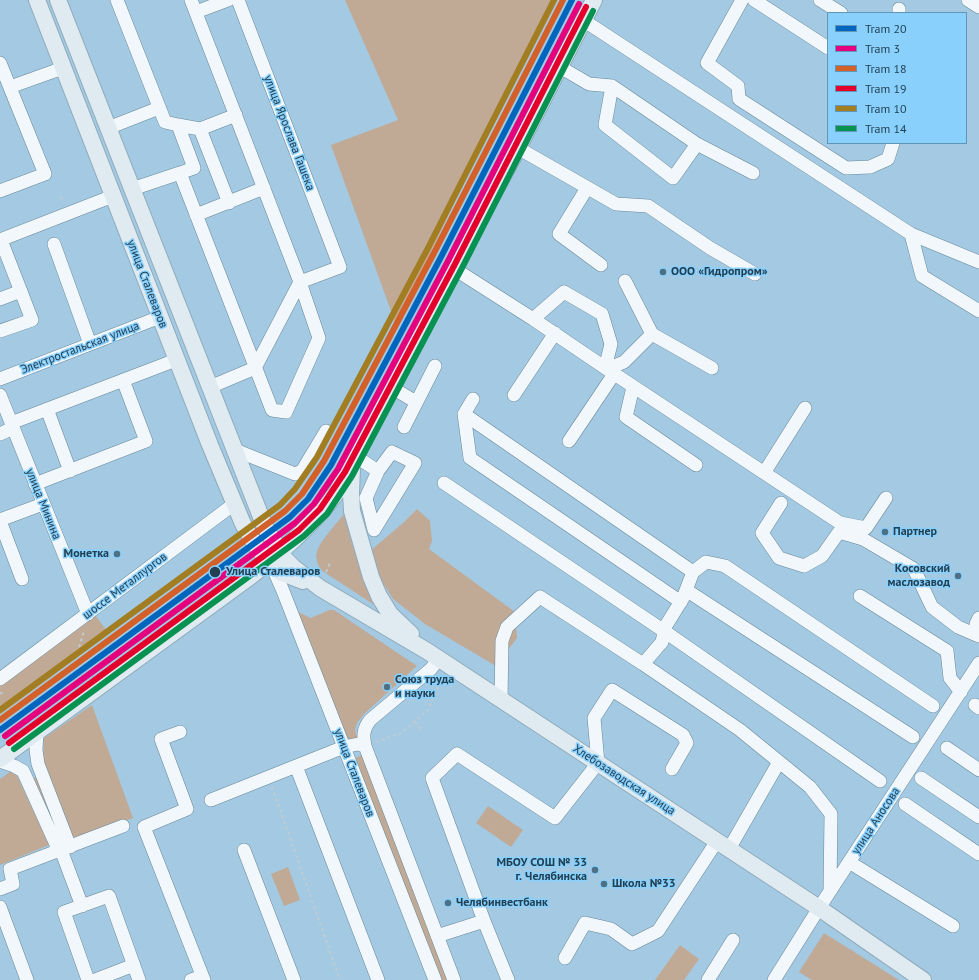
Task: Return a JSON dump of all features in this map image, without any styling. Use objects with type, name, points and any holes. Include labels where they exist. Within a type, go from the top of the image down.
[{"type":"main road","name":"улица Сталеваров","points":[[37,0],[176,360],[234,504],[250,537],[273,560]]},
{"type":"main road","name":"улица Сталеваров","points":[[58,0],[265,527],[273,560]]},
{"type":"main road","points":[[0,760],[273,560],[325,508],[337,492],[594,0]]},
{"type":"main road","points":[[160,317],[179,309]]},
{"type":"main road","points":[[354,458],[351,494],[352,511],[371,577],[379,596],[390,614],[433,655]]},
{"type":"main road","name":"шоссе Металлургов","points":[[234,504],[253,496]]},
{"type":"main road","name":"Хлебозаводская улица","points":[[273,560],[293,568],[320,588],[433,655],[819,908],[923,980]]},
{"type":"street","points":[[117,0],[165,122],[200,129],[236,115]]},
{"type":"street","points":[[180,173],[272,410],[286,412],[319,338],[300,282],[193,6],[228,0]]},
{"type":"street","name":"улица Ярослава Гашека","points":[[238,0],[340,266],[300,282]]},
{"type":"street","points":[[742,0],[707,63],[738,86],[739,99],[846,168],[870,167],[888,160],[893,144]]},
{"type":"street","points":[[754,0],[827,47]]},
{"type":"street","points":[[820,0],[839,12]]},
{"type":"street","points":[[968,0],[979,7]]},
{"type":"street","points":[[584,20],[911,234],[979,262]]},
{"type":"street","points":[[0,63],[45,174],[0,191]]},
{"type":"street","points":[[560,67],[589,84],[612,86],[697,144],[753,173]]},
{"type":"street","points":[[10,87],[63,68]]},
{"type":"street","points":[[612,86],[605,125],[673,178],[697,144]]},
{"type":"street","points":[[108,128],[159,108]]},
{"type":"street","points":[[132,189],[194,168],[178,125]]},
{"type":"street","points":[[200,129],[229,203]]},
{"type":"street","points":[[518,148],[616,204],[648,206],[710,248],[755,274]]},
{"type":"street","points":[[196,215],[264,188]]},
{"type":"street","points":[[587,188],[559,234],[601,265]]},
{"type":"street","points":[[0,331],[32,320],[0,240],[113,196]]},
{"type":"street","points":[[911,234],[922,276],[979,311]]},
{"type":"street","points":[[54,244],[90,344]]},
{"type":"street","points":[[453,268],[533,318],[633,387],[840,523],[866,528],[886,498]]},
{"type":"street","points":[[625,281],[652,334],[712,368]]},
{"type":"street","points":[[210,387],[255,368],[300,282]]},
{"type":"street","points":[[0,299],[21,291]]},
{"type":"street","points":[[533,318],[564,292],[602,314],[611,344],[608,370],[569,441]]},
{"type":"street","name":"Электростальская улица","points":[[0,379],[160,317]]},
{"type":"street","points":[[514,395],[555,333]]},
{"type":"street","points":[[608,370],[624,362],[652,334]]},
{"type":"street","points":[[0,434],[12,426],[47,409],[176,360]]},
{"type":"street","points":[[404,427],[435,366]]},
{"type":"street","points":[[35,484],[146,441],[123,380]]},
{"type":"street","points":[[391,387],[416,402]]},
{"type":"street","points":[[633,387],[626,417],[696,465]]},
{"type":"street","name":"улица Минина","points":[[0,395],[88,614]]},
{"type":"street","points":[[473,399],[464,414],[470,458],[681,602]]},
{"type":"street","points":[[764,473],[805,408]]},
{"type":"street","points":[[47,409],[70,470]]},
{"type":"street","points":[[464,414],[693,572]]},
{"type":"street","points":[[234,450],[295,474],[302,471],[326,431]]},
{"type":"street","points":[[392,452],[415,464],[374,530],[366,498],[378,472],[392,452]]},
{"type":"street","points":[[354,458],[378,472]]},
{"type":"street","points":[[444,483],[664,631],[880,781]]},
{"type":"street","points":[[781,503],[762,533],[779,558],[804,566],[822,556],[839,532],[863,539],[914,569],[932,607],[958,627],[978,626]]},
{"type":"street","points":[[22,579],[0,520],[43,504]]},
{"type":"street","name":"шоссе Металлургов","points":[[0,679],[234,504]]},
{"type":"street","name":"улица Сталеваров","points":[[273,560],[283,591],[435,980]]},
{"type":"street","points":[[643,664],[662,642],[665,627],[681,602],[693,572],[706,562],[725,566],[933,706]]},
{"type":"street","points":[[686,590],[913,737]]},
{"type":"street","points":[[860,596],[947,651],[950,678],[961,692]]},
{"type":"street","points":[[501,700],[502,641],[507,627],[540,597],[643,664],[740,730],[810,787],[831,814],[830,891]]},
{"type":"street","points":[[211,800],[344,747],[358,744],[369,745],[364,733],[370,720],[431,669],[433,655]]},
{"type":"street","name":"улица Аносова","points":[[774,980],[819,908],[979,663]]},
{"type":"street","points":[[508,980],[484,921],[432,778],[457,754],[554,818],[598,763],[594,718],[612,690],[683,735],[687,743],[672,769]]},
{"type":"street","points":[[37,732],[36,750],[38,764],[63,849],[82,906]]},
{"type":"street","points":[[180,732],[161,739],[187,809],[144,827],[199,979]]},
{"type":"street","name":"улица Сталеваров","points":[[369,745],[454,980]]},
{"type":"street","points":[[947,748],[979,770]]},
{"type":"street","points":[[0,760],[23,771],[63,849]]},
{"type":"street","points":[[564,958],[585,923],[611,929],[632,944],[658,931],[723,845],[779,762]]},
{"type":"street","points":[[23,771],[38,764]]},
{"type":"street","points":[[296,766],[378,980]]},
{"type":"street","points":[[921,778],[979,817]]},
{"type":"street","points":[[905,804],[979,854]]},
{"type":"street","points":[[0,889],[14,884],[10,869],[123,826]]},
{"type":"street","points":[[244,850],[294,980]]},
{"type":"street","points":[[849,862],[953,926]]},
{"type":"street","points":[[88,980],[64,912],[109,896],[139,980]]},
{"type":"street","points":[[0,907],[27,980]]},
{"type":"street","points":[[437,936],[484,921]]},
{"type":"street","points":[[708,980],[733,940]]},
{"type":"street","points":[[95,980],[134,965]]},
{"type":"path","points":[[61,196],[63,201]]},
{"type":"path","points":[[326,572],[330,563]]},
{"type":"path","points":[[0,710],[78,651],[88,614]]},
{"type":"path","points":[[369,745],[401,733],[428,710],[443,676]]},
{"type":"path","points":[[415,722],[422,730]]},
{"type":"path","points":[[272,786],[340,980]]},
{"type":"shaded area","points":[[345,0],[558,0],[462,187],[396,325],[331,145],[398,120]]},
{"type":"shaded area","points":[[417,509],[430,521],[432,541],[429,549],[515,612],[517,638],[496,666],[425,624],[393,599],[380,578],[370,551]]},
{"type":"shaded area","points":[[344,514],[352,544],[369,592],[382,610],[321,570],[318,564],[316,557],[318,548]]},
{"type":"shaded area","points":[[329,610],[334,610],[417,666],[364,714],[357,723],[355,730],[358,740],[346,742],[296,611],[311,618]]},
{"type":"shaded area","points":[[93,612],[109,634],[0,715],[0,681]]},
{"type":"shaded area","points":[[92,705],[133,818],[71,841],[43,764],[44,738]]},
{"type":"shaded area","points":[[362,755],[451,980],[437,980],[356,758]]},
{"type":"shaded area","points":[[14,769],[49,845],[0,865],[0,779]]},
{"type":"shaded area","points":[[36,777],[50,808],[44,811],[31,780]]},
{"type":"shaded area","points":[[488,806],[523,830],[511,847],[476,823]]},
{"type":"shaded area","points":[[288,867],[300,900],[284,906],[271,874]]},
{"type":"shaded area","points":[[824,933],[899,980],[812,980],[799,972]]},
{"type":"shaded area","points":[[680,945],[699,959],[684,980],[655,980]]},
{"type":"tram line","name":"10","points":[[0,710],[280,505],[295,489],[317,457],[427,250],[554,0]]},
{"type":"tram line","name":"18","points":[[0,720],[285,511],[302,494],[324,461],[434,253],[563,0]]},
{"type":"tram line","name":"20","points":[[0,730],[290,517],[308,499],[331,465],[441,257],[572,0]]},
{"type":"tram line","name":"3","points":[[5,736],[295,523],[314,504],[338,469],[448,261],[579,4]]},
{"type":"tram line","name":"19","points":[[9,743],[299,530],[320,509],[345,472],[455,264],[586,7]]},
{"type":"tram line","name":"14","points":[[14,749],[304,536],[327,514],[352,476],[462,268],[593,11]]},
{"type":"place","name":"ООО «Гидропром»","points":[[663,272]]},
{"type":"place","name":"Партнер","points":[[885,532]]},
{"type":"place","name":"Монетка","points":[[117,554]]},
{"type":"place","name":"Улица Сталеваров","points":[[215,572]]},
{"type":"place","name":"Косовский маслозавод","points":[[958,576]]},
{"type":"place","name":"Союз труда и науки","points":[[387,687]]},
{"type":"place","name":"МБОУ СОШ № 33 г. Челябинска","points":[[595,870]]},
{"type":"place","name":"Школа №33","points":[[604,884]]},
{"type":"place","name":"Челябинвестбанк","points":[[448,903]]}]
